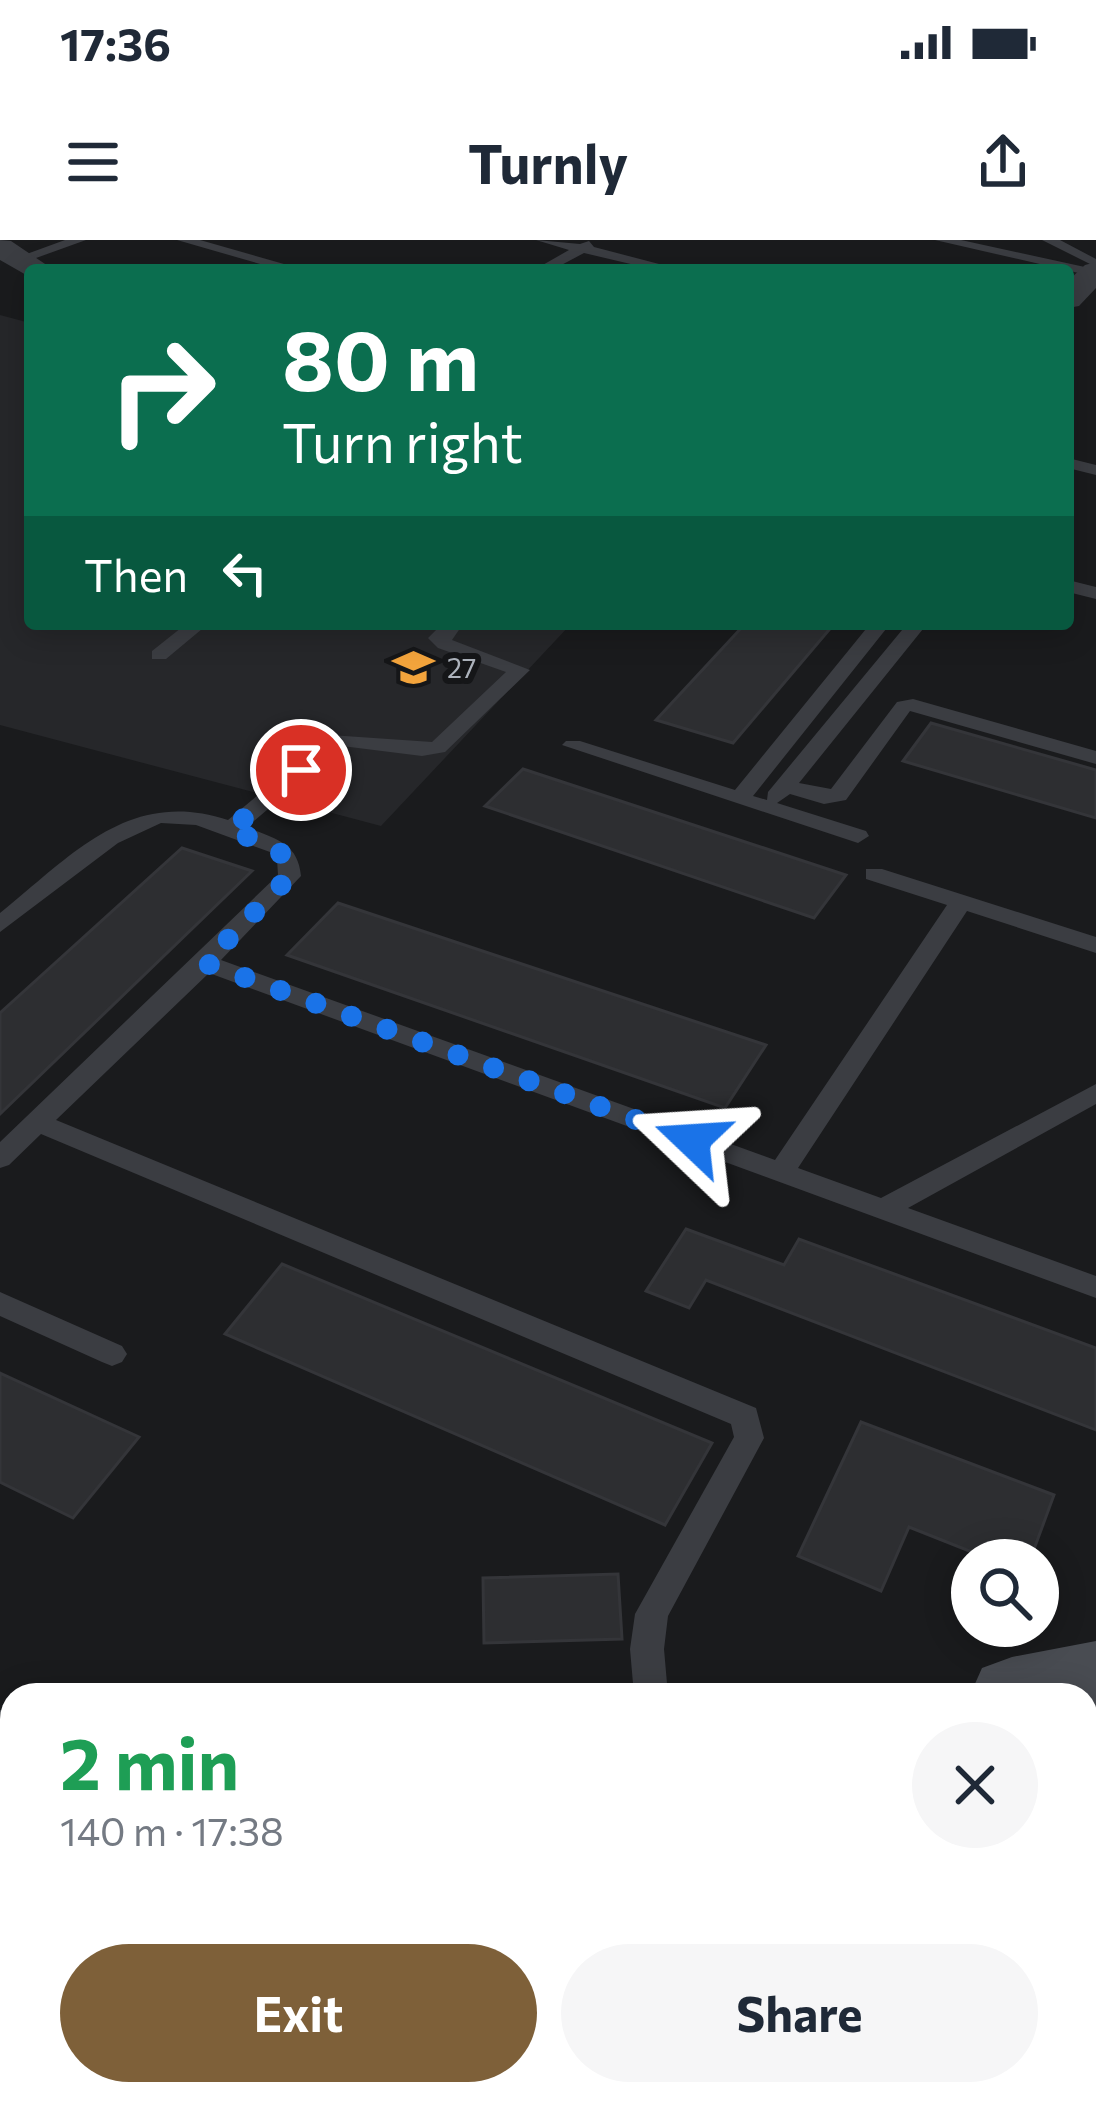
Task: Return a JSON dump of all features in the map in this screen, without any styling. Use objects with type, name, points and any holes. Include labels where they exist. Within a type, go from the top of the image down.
[{"type":"street","points":[[1074,293],[1095,270]]},
{"type":"lane","points":[[20,259],[79,240]]},
{"type":"lane","points":[[184,240],[275,264]]},
{"type":"lane","points":[[543,240],[650,264]]},
{"type":"lane","points":[[553,264],[598,240]]},
{"type":"lane","points":[[942,240],[1064,264]]},
{"type":"lane","points":[[1049,240],[1095,270]]},
{"type":"lane","points":[[159,655],[190,630]]},
{"type":"lane","points":[[229,831],[337,739],[438,748],[520,670],[445,644],[438,638],[447,630]]},
{"type":"lane","points":[[740,798],[875,630]]},
{"type":"lane","points":[[768,807],[912,630]]},
{"type":"lane","points":[[785,786],[824,797],[838,795],[904,706],[914,705],[1096,758]]},
{"type":"lane","points":[[573,745],[858,836]]},
{"type":"lane","points":[[0,926],[128,827],[153,817],[181,815],[278,847],[288,857],[290,876],[0,1158]]},
{"type":"lane","points":[[874,874],[1096,945]]},
{"type":"lane","points":[[781,1172],[961,902]]},
{"type":"lane","points":[[205,963],[1096,1287]]},
{"type":"lane","points":[[885,1208],[1096,1094]]},
{"type":"lane","points":[[37,1122],[745,1418],[749,1438],[652,1614],[647,1649],[650,1683]]},
{"type":"lane","points":[[0,1303],[112,1354]]},
{"type":"shaded area","points":[[0,315],[24,321],[24,630],[565,630],[381,826],[0,725]]},
{"type":"building","points":[[739,630],[829,630],[733,743],[656,720]]},
{"type":"building","points":[[931,723],[1096,770],[1096,818],[903,761]]},
{"type":"building","points":[[523,769],[846,875],[814,918],[485,806]]},
{"type":"building","points":[[182,848],[252,871],[0,1114],[0,1013]]},
{"type":"building","points":[[338,903],[766,1045],[725,1108],[287,955]]},
{"type":"building","points":[[686,1229],[784,1265],[799,1239],[1096,1348],[1096,1430],[706,1280],[689,1308],[646,1291]]},
{"type":"building","points":[[282,1264],[712,1443],[665,1525],[225,1334]]},
{"type":"building","points":[[0,1373],[139,1437],[73,1518],[0,1482]]},
{"type":"building","points":[[861,1422],[1054,1495],[1038,1539],[951,1539],[951,1544],[909,1527],[881,1591],[798,1556]]},
{"type":"building","points":[[618,1574],[622,1639],[484,1643],[483,1578]]},
{"type":"place","name":"27","points":[[413,667]]},
{"type":"route","points":[[301,770],[229,831],[278,847],[288,857],[290,876],[205,963],[692,1140]]}]
